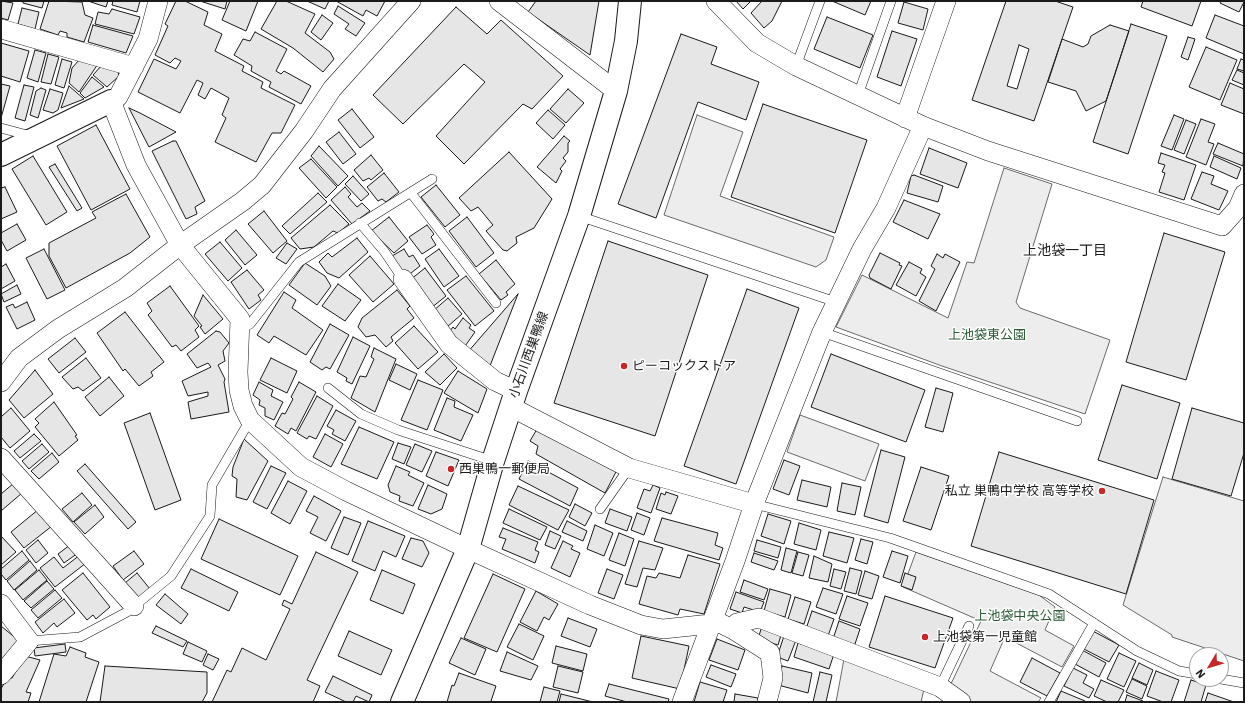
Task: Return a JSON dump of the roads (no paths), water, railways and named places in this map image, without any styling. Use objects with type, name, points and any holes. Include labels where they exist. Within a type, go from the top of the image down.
[{"type":"main road","name":"小石川西巣鴨線","points":[[402,702],[468,549],[493,461],[513,399],[579,216],[616,91],[626,41],[630,1]]},
{"type":"main road","points":[[1,155],[111,101]]},
{"type":"street","points":[[158,1],[148,39],[118,97],[111,101],[136,165],[180,245],[240,319],[241,329],[238,372],[239,390],[243,406],[250,420],[301,467],[468,549],[590,605],[641,625],[663,629],[720,623],[734,630],[770,653],[773,678],[768,702]]},
{"type":"street","points":[[1,382],[19,358],[58,329],[125,288],[180,245],[243,202],[262,185],[304,131],[332,88],[411,1]]},
{"type":"street","points":[[499,1],[521,7],[616,91]]},
{"type":"street","points":[[716,1],[756,43],[796,66],[923,126],[988,150],[1222,226],[1242,204]]},
{"type":"street","points":[[905,118],[946,1]]},
{"type":"street","points":[[1,29],[134,67]]},
{"type":"street","points":[[682,702],[735,561],[754,504],[822,332],[862,248],[886,208],[923,126]]},
{"type":"street","points":[[403,279],[449,344],[495,381],[513,399],[629,468],[754,504]]},
{"type":"street","points":[[1,458],[134,606]]},
{"type":"street","points":[[1,604],[29,641],[1,676]]},
{"type":"street","points":[[734,630],[737,623],[759,618],[940,687],[961,702]]},
{"type":"lane","points":[[796,66],[820,1]]},
{"type":"lane","points":[[858,95],[891,1]]},
{"type":"lane","points":[[1,128],[36,138]]},
{"type":"lane","points":[[241,329],[250,324],[299,262],[432,179]]},
{"type":"lane","points":[[411,193],[496,302]]},
{"type":"lane","points":[[579,216],[836,302]]},
{"type":"lane","points":[[360,223],[384,251],[403,279]]},
{"type":"lane","points":[[822,332],[1077,421]]},
{"type":"lane","points":[[328,388],[361,414],[398,430],[493,461]]},
{"type":"lane","points":[[29,641],[80,637],[127,612],[171,576],[210,516],[212,485],[250,420]]},
{"type":"lane","points":[[600,509],[629,468]]},
{"type":"lane","points":[[754,504],[890,538],[1049,594],[1137,651],[1179,671],[1189,673]]},
{"type":"lane","points":[[1049,702],[1094,623]]},
{"type":"lane","points":[[940,687],[969,626]]},
{"type":"lane","points":[[1229,680],[1244,683]]},
{"type":"place","name":"ピーコックストア","points":[[624,366]]},
{"type":"place","name":"西巣鴨一郵便局","points":[[451,469]]},
{"type":"place","name":"私立 巣鴨中学校 高等学校","points":[[1102,491]]},
{"type":"place","name":"上池袋第一児童館","points":[[925,637]]},
{"type":"district","name":"上池袋一丁目","points":[[1065,251]]},
{"type":"park label","name":"上池袋東公園","points":[[987,335]]},
{"type":"park label","name":"上池袋中央公園","points":[[1020,616]]}]
